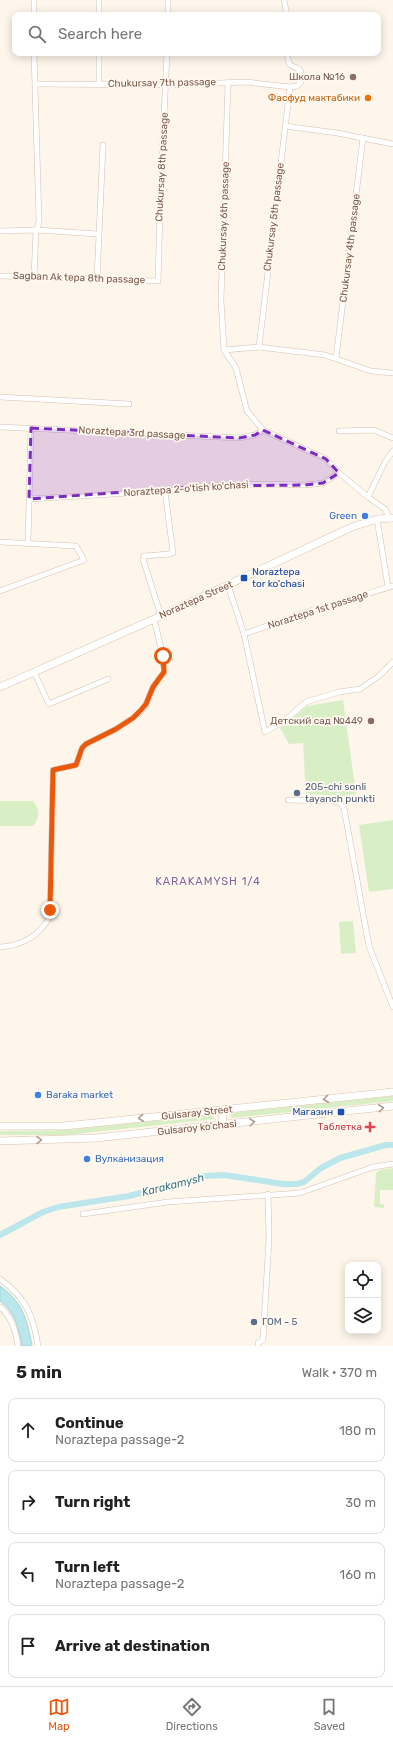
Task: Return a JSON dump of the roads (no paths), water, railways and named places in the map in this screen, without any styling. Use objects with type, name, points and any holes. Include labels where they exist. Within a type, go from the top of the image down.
[{"type":"main road","name":"Noraztepa Street","points":[[0,687],[228,585],[352,527],[377,519],[391,518]]},
{"type":"main road","name":"Gulsaray Street","points":[[0,1126],[74,1125],[393,1092]]},
{"type":"main road","name":"Gulsaroy ko'chasi","points":[[0,1141],[96,1138],[393,1106]]},
{"type":"main road","points":[[222,1110],[223,1125]]},
{"type":"street","points":[[34,0],[34,12]]},
{"type":"street","points":[[99,0],[99,12]]},
{"type":"street","points":[[168,0],[168,12]]},
{"type":"street","points":[[284,0],[286,12]]},
{"type":"street","points":[[34,56],[39,221],[36,230],[34,277]]},
{"type":"street","points":[[99,56],[99,84]]},
{"type":"street","name":"Chukursay 8th passage","points":[[158,281],[167,56]]},
{"type":"street","points":[[288,56],[289,64],[299,68],[301,78],[299,85],[290,88]]},
{"type":"street","name":"Chukursay 7th passage","points":[[34,84],[166,85],[228,82],[269,84],[290,88]]},
{"type":"street","name":"Chukursay 6th passage","points":[[224,350],[221,300],[228,82]]},
{"type":"street","name":"Chukursay 5th passage","points":[[259,347],[290,88]]},
{"type":"street","points":[[285,126],[393,144]]},
{"type":"street","name":"Chukursay 4th passage","points":[[336,358],[363,138]]},
{"type":"street","points":[[97,280],[103,146]]},
{"type":"street","points":[[0,231],[36,230],[98,234]]},
{"type":"street","name":"Sagban Ak tepa 8th passage","points":[[0,276],[158,281]]},
{"type":"street","points":[[391,518],[385,509],[339,473],[326,459],[263,430],[247,411],[236,368],[224,350],[259,347],[325,355],[371,371],[393,373]]},
{"type":"street","points":[[0,398],[129,404]]},
{"type":"street","name":"Noraztepa 3rd passage","points":[[0,427],[239,438],[255,435],[263,430]]},
{"type":"street","points":[[28,543],[31,428]]},
{"type":"street","points":[[339,431],[374,430],[393,438]]},
{"type":"street","points":[[368,497],[385,462],[393,451]]},
{"type":"street","name":"Noraztepa 2-o'tish ko'chasi","points":[[29,500],[165,491],[228,485],[305,485],[323,483],[339,473]]},
{"type":"street","points":[[0,947],[20,944],[39,932],[50,917],[53,770],[78,764],[82,748],[86,744],[116,729],[133,718],[146,704],[153,687],[164,672],[157,617],[143,558],[144,556],[173,553],[165,491]]},
{"type":"street","points":[[377,519],[391,587]]},
{"type":"street","points":[[0,542],[76,546],[84,560],[0,591]]},
{"type":"street","points":[[228,585],[244,634],[266,732],[284,721],[306,702],[338,692],[360,689],[379,676],[393,662]]},
{"type":"street","name":"Noraztepa 1st passage","points":[[244,634],[313,610],[391,587]]},
{"type":"street","points":[[34,672],[50,704],[108,679]]},
{"type":"street","points":[[288,800],[335,801],[344,808],[368,946],[393,1007]]},
{"type":"street","points":[[83,1214],[168,1202],[306,1192],[373,1167],[393,1164]]},
{"type":"street","points":[[258,1344],[263,1340],[269,1239],[268,1194]]},
{"type":"street","points":[[0,1279],[11,1287],[26,1304],[34,1322],[38,1346]]},
{"type":"street","points":[[0,1307],[11,1320],[15,1330],[18,1346]]},
{"type":"water","points":[[0,1286],[14,1298],[23,1312],[32,1346],[22,1346],[16,1321],[5,1305],[0,1301]]},
{"type":"waterway","name":"Karakamysh","points":[[0,1235],[43,1212],[58,1207],[129,1196],[205,1176],[224,1175],[283,1184],[297,1184],[304,1182],[321,1168],[340,1158],[386,1145],[393,1145]]},
{"type":"place","name":"Школа №16","points":[[353,77]]},
{"type":"place","name":"Фасфуд мактабики","points":[[368,98]]},
{"type":"place","name":"Green","points":[[365,516]]},
{"type":"place","name":"Noraztepa tor ko'chasi","points":[[244,578]]},
{"type":"place","name":"Детский сад №449","points":[[371,721]]},
{"type":"place","name":"205-chi sonli tayanch punkti","points":[[297,793]]},
{"type":"place","name":"Baraka market","points":[[38,1095]]},
{"type":"place","name":"Магазин","points":[[341,1112]]},
{"type":"place","name":"Таблетка","points":[[370,1127]]},
{"type":"place","name":"Вулканизация","points":[[87,1159]]},
{"type":"place","name":"ГОМ - 5","points":[[254,1322]]},
{"type":"district","name":"KARAKAMYSH 1/4","points":[[208,881]]}]
